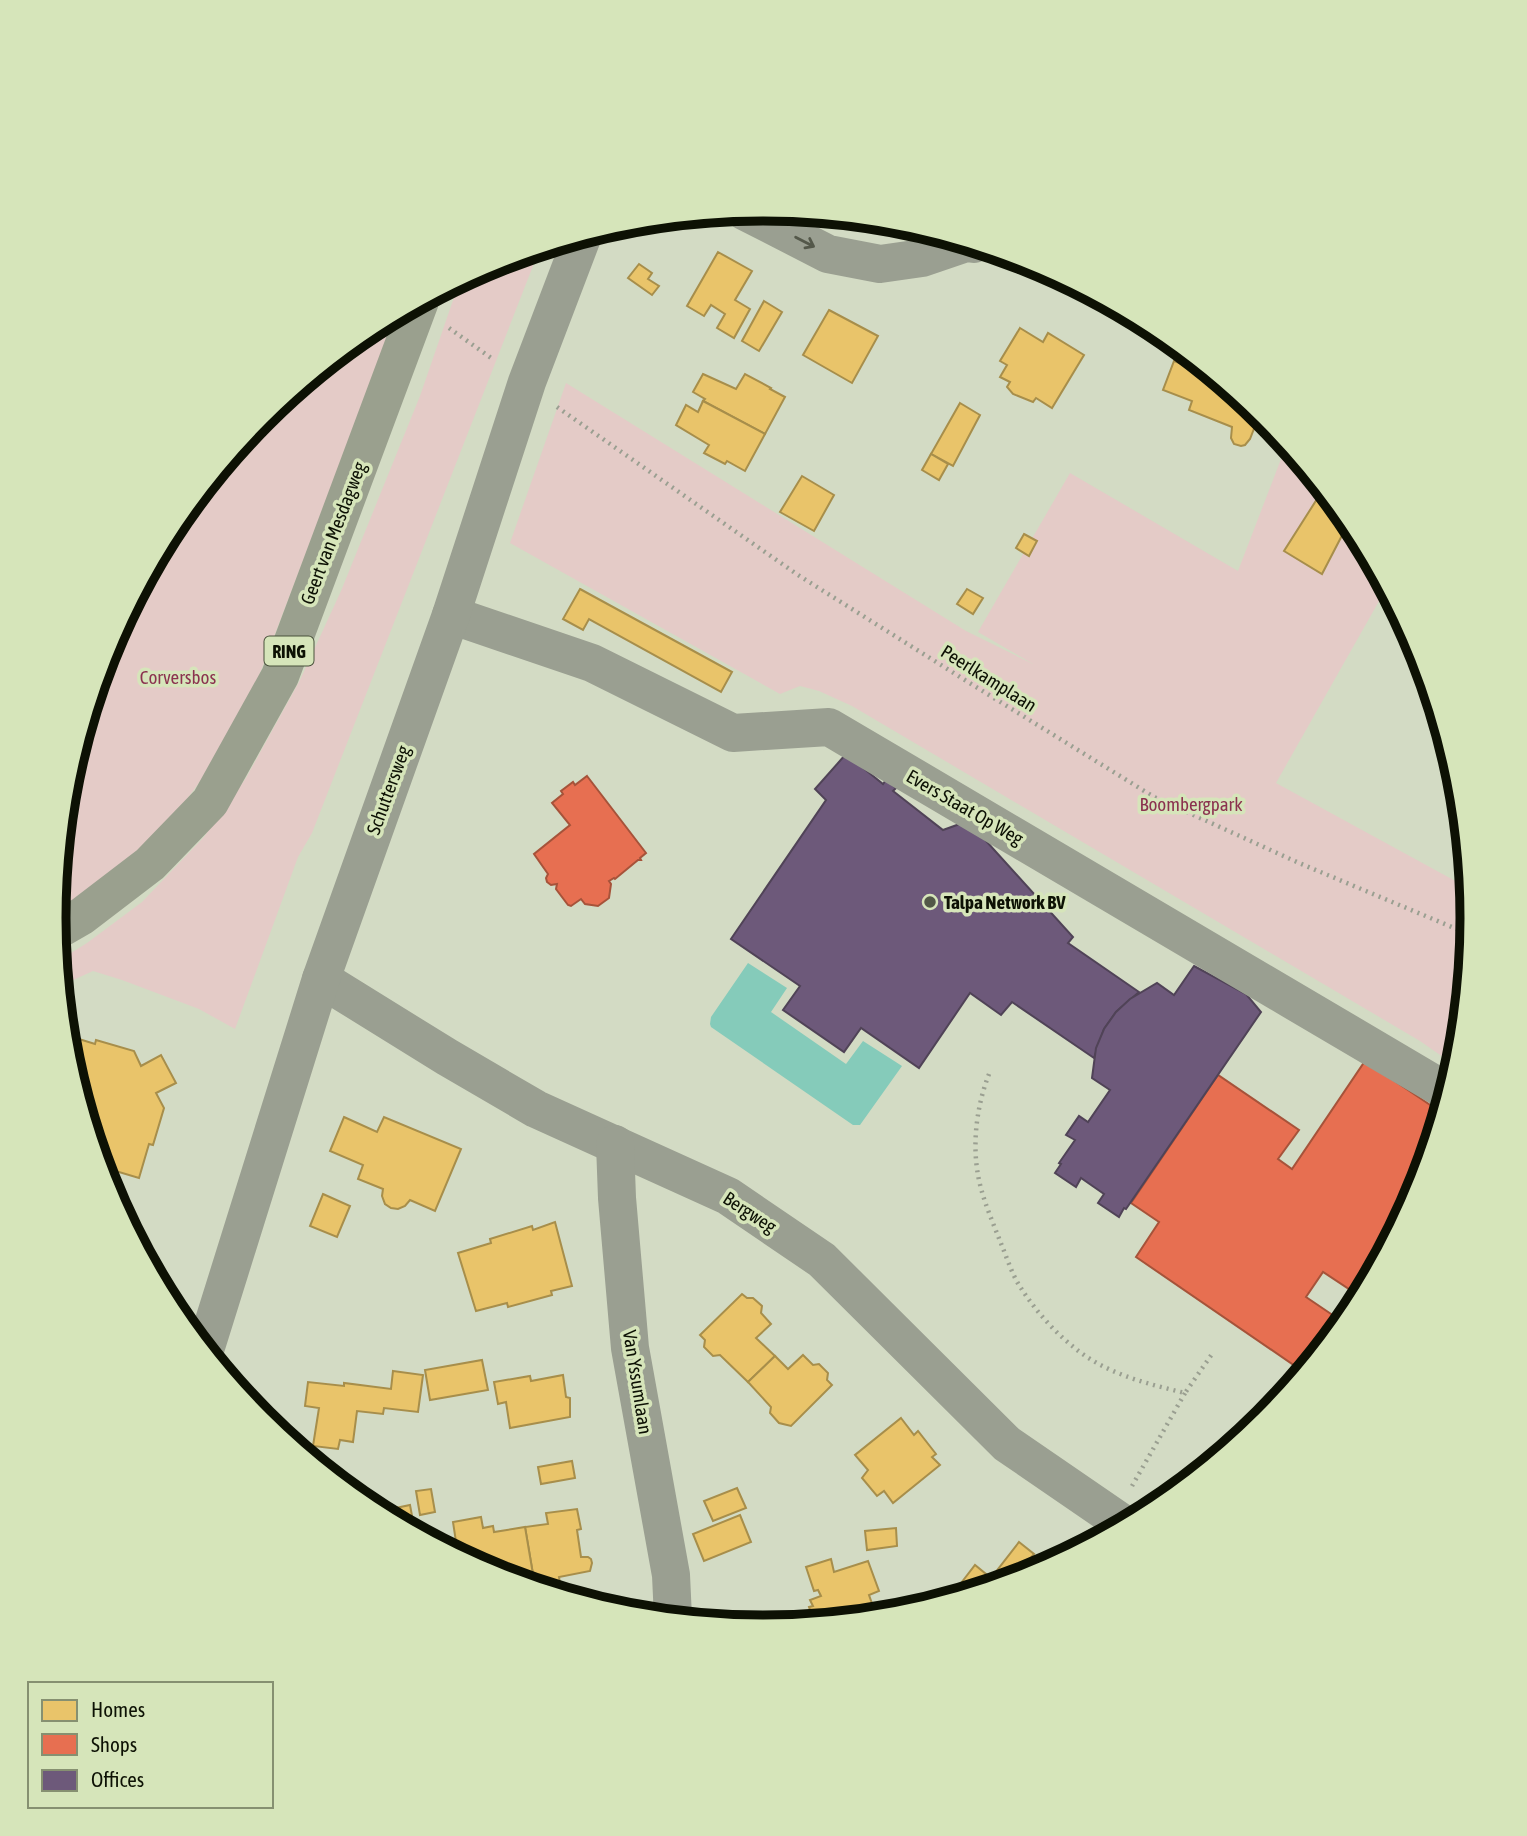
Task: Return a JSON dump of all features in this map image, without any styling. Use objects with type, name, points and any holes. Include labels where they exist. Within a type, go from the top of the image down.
[{"type":"main road","name":"Geert van Mesdagweg","points":[[66,925],[82,916],[150,864],[210,802],[279,676],[415,314]]},
{"type":"street","points":[[764,221],[828,254],[880,264],[922,258],[954,248]]},
{"type":"street","name":"Schuttersweg","points":[[209,1339],[321,979],[451,615],[527,383],[579,246]]},
{"type":"street","name":"Evers Staat Op Weg","points":[[451,615],[592,663],[733,733],[828,727],[1440,1087]]},
{"type":"street","name":"Bergweg","points":[[321,979],[536,1109],[728,1196],[822,1260],[1007,1444],[1116,1519]]},
{"type":"street","name":"Van Yssumlaan","points":[[615,1144],[630,1348],[671,1574],[673,1609]]},
{"type":"path","name":"Peerlkamplaan","points":[[425,309],[557,407],[798,575],[1154,797],[1299,863],[1460,930]]},
{"type":"path","points":[[989,1074],[983,1090],[977,1127],[978,1177],[989,1213],[1018,1283],[1038,1312],[1077,1350],[1092,1360],[1140,1382],[1185,1393]]},
{"type":"path","points":[[1121,1516],[1185,1393],[1212,1354]]},
{"type":"green space","points":[[536,259],[312,833],[298,857],[235,1029],[199,1009],[93,971],[70,982],[68,955],[142,902],[204,837],[246,778],[300,680],[341,591],[420,396],[456,293]]},
{"type":"green space","name":"Corversbos","points":[[392,328],[239,728],[149,851],[66,907],[72,827],[90,738],[103,694],[138,610],[184,531],[239,458],[304,394],[339,365]]},
{"type":"green space","name":"Boombergpark","points":[[566,383],[966,631],[1033,664],[978,632],[1070,473],[1238,571],[1281,459],[1287,457],[1343,531],[1382,597],[1276,783],[1459,883],[1459,964],[1455,1009],[1446,1059],[1420,1041],[852,706],[819,691],[800,686],[780,694],[510,543]]},
{"type":"water","points":[[748,963],[787,988],[771,1012],[846,1064],[863,1041],[902,1066],[860,1125],[853,1125],[711,1027],[711,1017]]},
{"type":"building: Homes","points":[[718,252],[752,271],[735,300],[750,309],[734,338],[717,328],[725,314],[711,305],[704,316],[687,306]]},
{"type":"building: Homes","points":[[639,264],[652,273],[648,279],[659,286],[652,295],[628,278]]},
{"type":"building: Homes","points":[[764,301],[782,312],[759,351],[742,341]]},
{"type":"building: Homes","points":[[829,310],[878,336],[852,383],[803,355]]},
{"type":"building: Homes","points":[[1020,328],[1043,342],[1048,333],[1084,355],[1052,408],[1036,398],[1033,402],[1013,394],[1007,387],[1010,382],[1000,377],[1007,365],[1000,361]]},
{"type":"building: Homes","points":[[1174,361],[1191,367],[1256,425],[1250,439],[1245,445],[1234,444],[1231,438],[1232,427],[1189,410],[1192,401],[1163,390]]},
{"type":"building: Homes","points":[[703,374],[736,389],[745,374],[785,397],[765,434],[703,401],[705,399],[693,392]]},
{"type":"building: Homes","points":[[703,401],[765,434],[745,471],[704,453],[709,445],[676,425],[686,405],[698,412]]},
{"type":"building: Homes","points":[[960,403],[980,415],[953,466],[931,454]]},
{"type":"building: Homes","points":[[931,454],[948,464],[939,480],[922,470]]},
{"type":"building: Homes","points":[[802,476],[834,495],[814,531],[780,512]]},
{"type":"building: Homes","points":[[1318,497],[1344,532],[1322,574],[1284,551]]},
{"type":"building: Homes","points":[[1024,534],[1037,541],[1029,556],[1016,548]]},
{"type":"building: Homes","points":[[580,589],[732,672],[721,692],[589,619],[583,630],[563,619]]},
{"type":"building: Homes","points":[[967,589],[983,598],[973,614],[957,604]]},
{"type":"building: Homes","points":[[77,1038],[95,1044],[96,1040],[134,1051],[141,1066],[161,1055],[176,1083],[156,1093],[164,1108],[139,1178],[114,1171],[90,1098]]},
{"type":"building: Homes","points":[[344,1117],[377,1132],[384,1117],[461,1149],[435,1211],[410,1200],[398,1209],[391,1208],[385,1204],[383,1189],[358,1179],[363,1165],[330,1151]]},
{"type":"building: Homes","points":[[323,1194],[350,1206],[337,1237],[310,1226]]},
{"type":"building: Homes","points":[[555,1222],[572,1286],[551,1291],[552,1295],[508,1307],[507,1303],[476,1311],[458,1253],[491,1243],[490,1239],[532,1226],[533,1230]]},
{"type":"building: Homes","points":[[742,1294],[753,1298],[762,1306],[761,1313],[771,1324],[756,1338],[775,1356],[748,1382],[720,1355],[713,1356],[704,1347],[705,1340],[700,1335]]},
{"type":"building: Homes","points":[[803,1355],[813,1365],[819,1364],[828,1373],[827,1380],[832,1385],[791,1426],[779,1423],[770,1413],[771,1407],[748,1382],[775,1356],[788,1369]]},
{"type":"building: Homes","points":[[482,1360],[488,1390],[430,1400],[425,1370]]},
{"type":"building: Homes","points":[[393,1371],[423,1375],[418,1412],[384,1408],[383,1414],[357,1411],[353,1442],[340,1440],[338,1449],[313,1446],[319,1408],[305,1406],[308,1382],[391,1389]]},
{"type":"building: Homes","points":[[563,1375],[566,1397],[570,1398],[570,1417],[510,1428],[506,1402],[498,1404],[494,1382],[530,1376],[531,1381]]},
{"type":"building: Homes","points":[[901,1418],[914,1435],[918,1431],[936,1454],[932,1457],[940,1465],[893,1503],[884,1491],[877,1496],[862,1478],[868,1470],[855,1455]]},
{"type":"building: Homes","points":[[572,1461],[575,1478],[541,1484],[538,1467]]},
{"type":"building: Homes","points":[[737,1488],[746,1508],[713,1521],[704,1501]]},
{"type":"building: Homes","points":[[431,1489],[435,1512],[420,1515],[416,1491]]},
{"type":"building: Homes","points":[[410,1505],[413,1521],[393,1509]]},
{"type":"building: Homes","points":[[577,1509],[581,1529],[577,1530],[581,1557],[591,1559],[590,1571],[559,1577],[560,1583],[557,1583],[533,1576],[525,1527],[548,1524],[546,1513]]},
{"type":"building: Homes","points":[[740,1515],[751,1542],[704,1561],[693,1534]]},
{"type":"building: Homes","points":[[481,1517],[483,1528],[493,1526],[494,1532],[525,1527],[533,1576],[456,1544],[453,1522]]},
{"type":"building: Homes","points":[[896,1528],[897,1546],[867,1550],[865,1531]]},
{"type":"building: Homes","points":[[1019,1542],[1034,1554],[1026,1563],[992,1576]]},
{"type":"building: Homes","points":[[831,1559],[834,1572],[868,1561],[879,1591],[869,1595],[873,1606],[811,1614],[809,1607],[813,1606],[810,1600],[821,1596],[818,1590],[814,1591],[806,1567]]},
{"type":"building: Homes","points":[[975,1565],[990,1577],[958,1587]]},
{"type":"building: Shops","points":[[587,776],[646,853],[641,860],[609,881],[609,898],[598,906],[585,904],[581,899],[571,906],[556,889],[557,884],[551,885],[547,882],[548,874],[534,854],[570,825],[552,803],[563,794],[561,791]]},
{"type":"building: Shops","points":[[1365,1061],[1434,1108],[1424,1142],[1389,1226],[1352,1291],[1323,1272],[1306,1297],[1334,1316],[1297,1367],[1136,1257],[1159,1222],[1131,1203],[1218,1075],[1299,1130],[1278,1159],[1292,1169]]},
{"type":"building: Offices","points":[[846,754],[883,784],[886,780],[896,788],[893,791],[943,830],[968,821],[1073,937],[1068,943],[1139,992],[1116,1012],[1104,1029],[1094,1058],[1012,1002],[1001,1015],[970,993],[919,1068],[861,1028],[844,1052],[783,1010],[800,986],[731,939],[826,800],[815,789]]},
{"type":"building: Offices","points":[[1194,966],[1246,994],[1261,1012],[1119,1217],[1098,1203],[1104,1194],[1081,1178],[1076,1187],[1055,1173],[1075,1140],[1066,1135],[1079,1116],[1088,1122],[1110,1090],[1092,1078],[1096,1048],[1104,1029],[1116,1012],[1130,999],[1157,983],[1174,995]]},
{"type":"place","name":"Talpa Network BV","points":[[930,902]]}]
